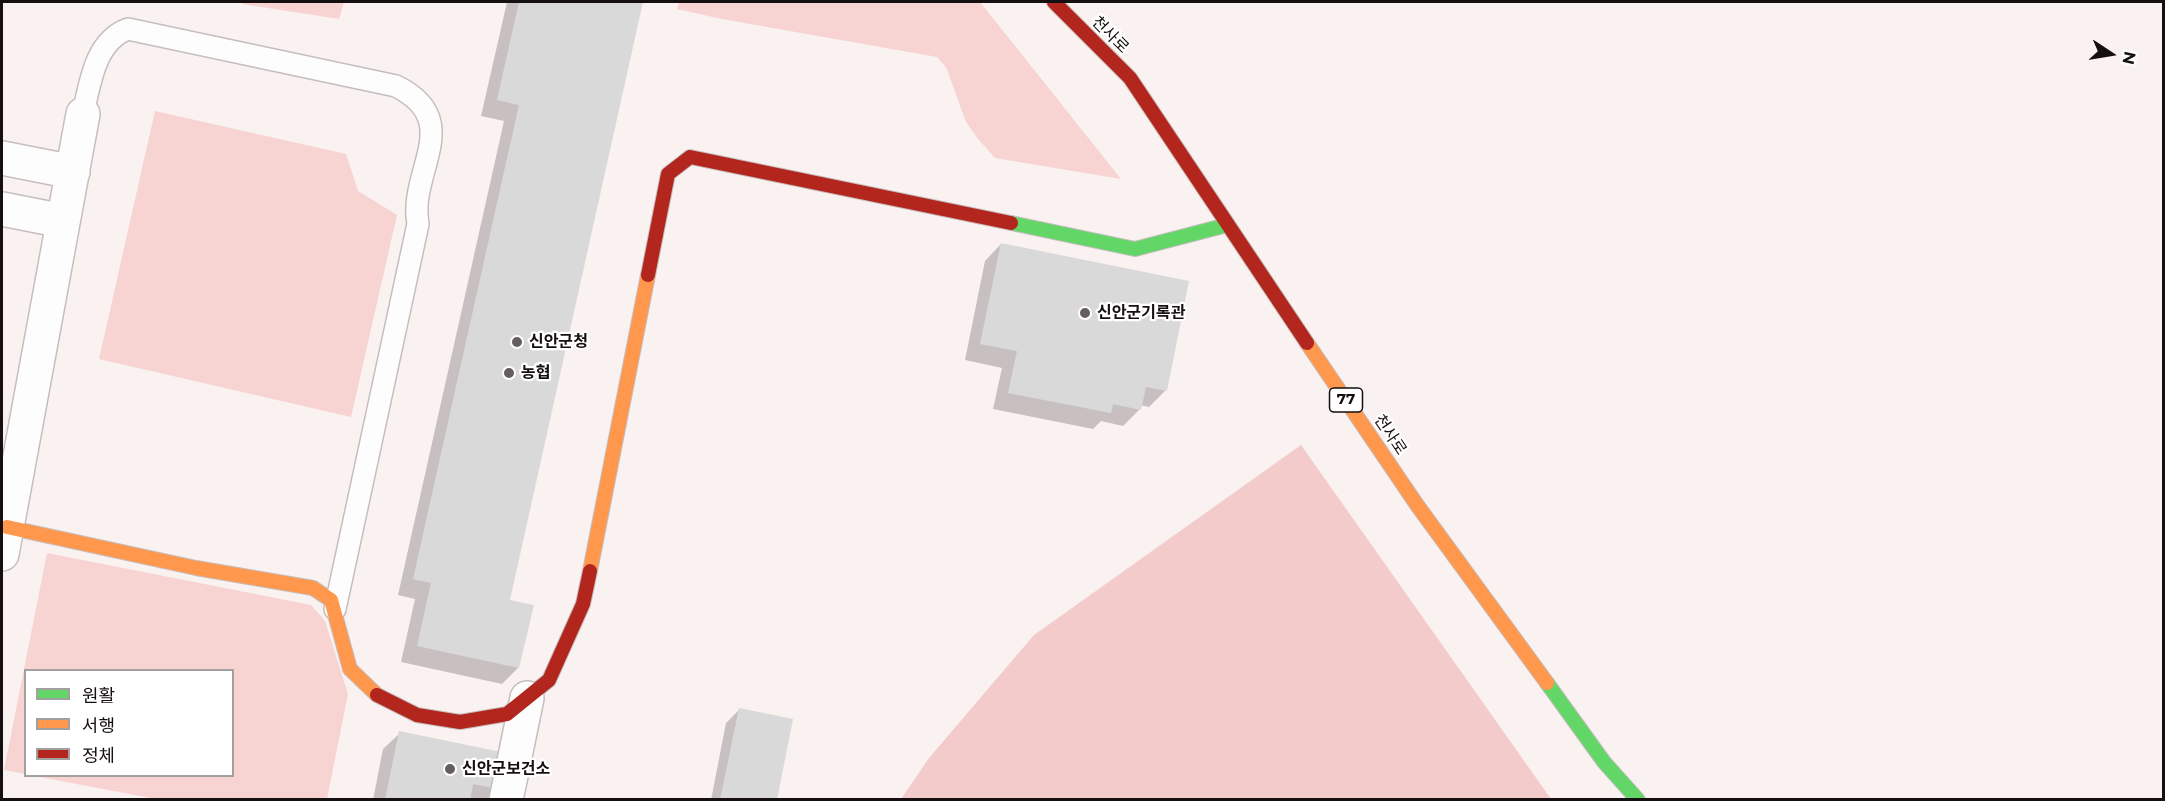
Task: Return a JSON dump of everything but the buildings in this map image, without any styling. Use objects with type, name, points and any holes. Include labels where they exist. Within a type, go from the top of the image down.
[{"type":"street","name":"천사로","points":[[1054,2],[1130,78],[1417,505],[1604,762],[1638,800]]},
{"type":"street","points":[[83,114],[4,541],[196,567],[313,588],[331,600],[350,669],[379,697],[417,715],[460,722],[507,714],[549,680],[583,604],[669,174],[690,157],[1135,249],[1227,225]]},
{"type":"street","points":[[2,158],[73,172]]},
{"type":"street","points":[[2,209],[63,221]]},
{"type":"street","points":[[506,800],[527,698]]},
{"type":"lane","points":[[83,114],[93,69],[116,33],[128,29],[396,86],[410,93],[423,105],[431,122],[431,142],[415,209],[418,224],[335,609]]},
{"type":"shaded area","points":[[243,2],[344,2],[339,19],[242,4]]},
{"type":"shaded area","points":[[679,2],[980,2],[1121,179],[995,158],[966,122],[946,67],[937,57],[722,19],[677,9]]},
{"type":"shaded area","points":[[155,111],[346,154],[358,191],[397,215],[351,417],[99,359]]},
{"type":"shaded area","points":[[1301,445],[1551,799],[901,799],[929,758],[1034,635]]},
{"type":"shaded area","points":[[47,553],[311,605],[325,621],[348,694],[327,799],[156,799],[39,777],[234,777],[234,669],[24,669]]},
{"type":"shaded area","points":[[24,669],[24,774],[4,770]]},
{"type":"traffic: fast","points":[[1011,223],[1135,249],[1227,225]]},
{"type":"traffic: fast","points":[[1547,683],[1604,762],[1638,800]]},
{"type":"traffic: slow","points":[[590,571],[648,275]]},
{"type":"traffic: slow","points":[[1307,343],[1417,505],[1547,683]]},
{"type":"traffic: slow","points":[[7,527],[196,568],[313,588],[331,600],[350,669],[377,695]]},
{"type":"traffic: jam","points":[[1054,2],[1130,78],[1307,343]]},
{"type":"traffic: jam","points":[[648,275],[668,174],[690,157],[1011,223]]},
{"type":"traffic: jam","points":[[377,695],[417,715],[460,722],[507,714],[549,680],[583,604],[590,571]]},
{"type":"place","name":"신안군기록관","points":[[1085,313]]},
{"type":"place","name":"신안군청","points":[[517,342]]},
{"type":"place","name":"농협","points":[[509,373]]},
{"type":"place","name":"신안군보건소","points":[[450,769]]}]
